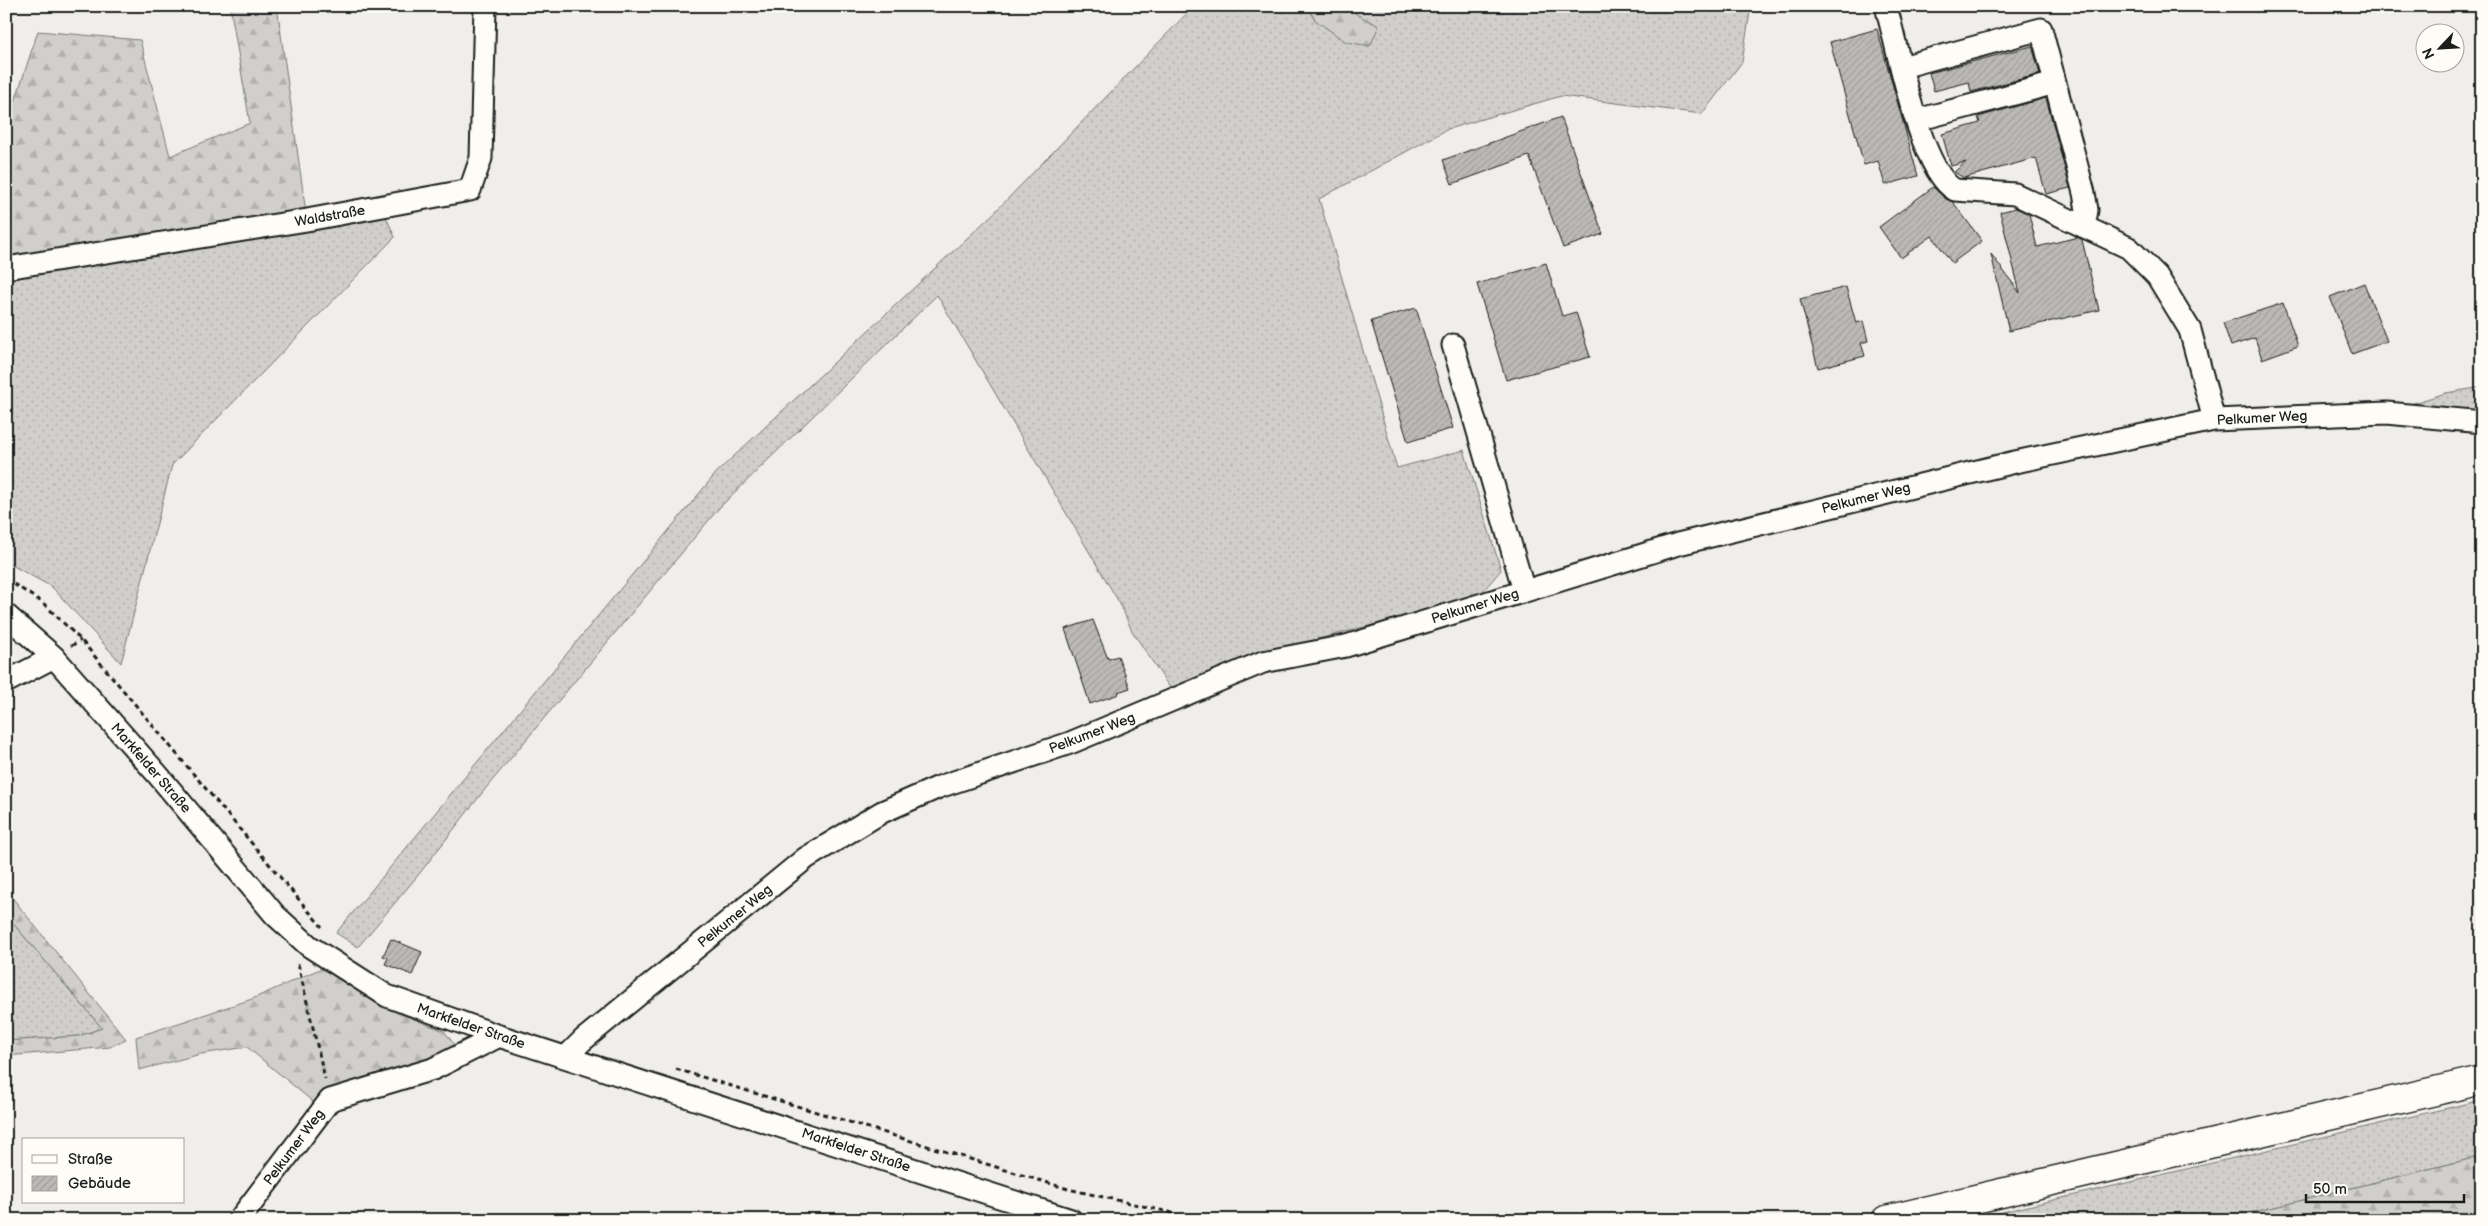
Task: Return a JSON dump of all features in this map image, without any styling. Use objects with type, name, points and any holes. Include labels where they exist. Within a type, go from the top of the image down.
[{"type":"main road","points":[[1886,1220],[2482,1080]]},
{"type":"street","name":"Waldstraße","points":[[6,268],[307,220],[470,190],[481,158],[485,6]]},
{"type":"street","points":[[1886,6],[1916,120],[1934,167],[1951,188],[2016,194],[2129,248],[2157,276],[2190,330],[2214,420]]},
{"type":"street","points":[[1902,67],[2041,29],[2086,199],[2087,210],[2084,228]]},
{"type":"street","points":[[1916,120],[2055,83]]},
{"type":"street","points":[[1453,345],[1524,590]]},
{"type":"street","name":"Pelkumer Weg","points":[[566,1056],[590,1034],[806,858],[882,812],[940,787],[1070,743],[1263,662],[1346,646],[1678,544],[2015,462],[2214,420],[2387,413],[2482,422]]},
{"type":"street","name":"Markfelder Straße","points":[[6,615],[54,657],[158,775],[275,915],[309,946],[387,996],[499,1036],[1071,1220]]},
{"type":"street","points":[[6,682],[54,657]]},
{"type":"street","name":"Pelkumer Weg","points":[[239,1220],[330,1100],[433,1069],[499,1036]]},
{"type":"path","points":[[6,579],[43,603],[81,640],[325,931],[309,946],[298,966],[330,1100]]},
{"type":"path","points":[[668,1066],[1068,1189],[1169,1212],[1190,1220]]},
{"type":"green space","points":[[230,6],[277,6],[307,220],[6,267],[6,129],[38,31],[140,40],[170,156],[250,123]]},
{"type":"green space","points":[[1194,6],[1751,6],[1742,62],[1702,114],[1561,96],[1448,129],[1319,199],[1397,468],[1464,450],[1501,570],[1477,598],[1262,655],[1170,688],[1132,631],[1120,604],[937,295],[719,508],[486,788],[419,874],[358,947],[336,933],[717,472],[994,213]]},
{"type":"green space","points":[[1307,6],[1352,6],[1356,14],[1379,26],[1370,46],[1346,42],[1315,20]]},
{"type":"green space","points":[[385,215],[395,237],[172,465],[121,663],[52,587],[6,562],[6,267]]},
{"type":"green space","points":[[2482,387],[2482,413],[2407,405],[2446,393]]},
{"type":"green space","points":[[6,890],[126,1039],[110,1047],[6,1056],[6,1041],[79,1036],[102,1028],[6,915]]},
{"type":"green space","points":[[6,915],[102,1028],[79,1036],[6,1041]]},
{"type":"green space","points":[[322,968],[388,1009],[444,1031],[457,1048],[318,1106],[247,1047],[201,1054],[139,1070],[136,1037],[252,999]]},
{"type":"green space","points":[[2482,1100],[2482,1156],[2222,1220],[1968,1220]]},
{"type":"green space","points":[[2482,1156],[2482,1220],[2222,1220]]},
{"type":"building","points":[[1877,29],[1918,176],[1885,185],[1878,161],[1864,165],[1830,42]]},
{"type":"building","points":[[2032,46],[2040,74],[1971,92],[1969,82],[1934,91],[1929,73]]},
{"type":"building","points":[[2046,98],[2070,188],[2046,194],[2036,158],[1964,178],[1954,172],[1966,162],[1951,166],[1942,134],[1980,123],[1978,117]]},
{"type":"building","points":[[1561,117],[1603,234],[1563,248],[1529,156],[1452,184],[1443,160]]},
{"type":"building","points":[[1933,187],[1946,199],[1953,202],[1982,241],[1952,263],[1932,236],[1901,258],[1879,227]]},
{"type":"building","points":[[2016,208],[2029,214],[2037,247],[2078,237],[2082,240],[2099,310],[2009,331],[1991,254],[2020,293],[2000,212]]},
{"type":"building","points":[[1546,263],[1562,316],[1576,312],[1590,357],[1506,380],[1477,284]]},
{"type":"building","points":[[2364,283],[2387,341],[2352,354],[2330,297]]},
{"type":"building","points":[[1846,287],[1856,323],[1863,321],[1868,341],[1861,343],[1865,356],[1818,368],[1800,299]]},
{"type":"building","points":[[2283,303],[2298,346],[2262,359],[2255,338],[2231,346],[2223,323]]},
{"type":"building","points":[[1416,308],[1453,428],[1408,442],[1371,321]]},
{"type":"building","points":[[1093,620],[1108,659],[1118,656],[1130,688],[1090,704],[1065,629]]},
{"type":"building","points":[[391,939],[422,952],[412,975],[385,964],[388,958],[383,956]]}]
